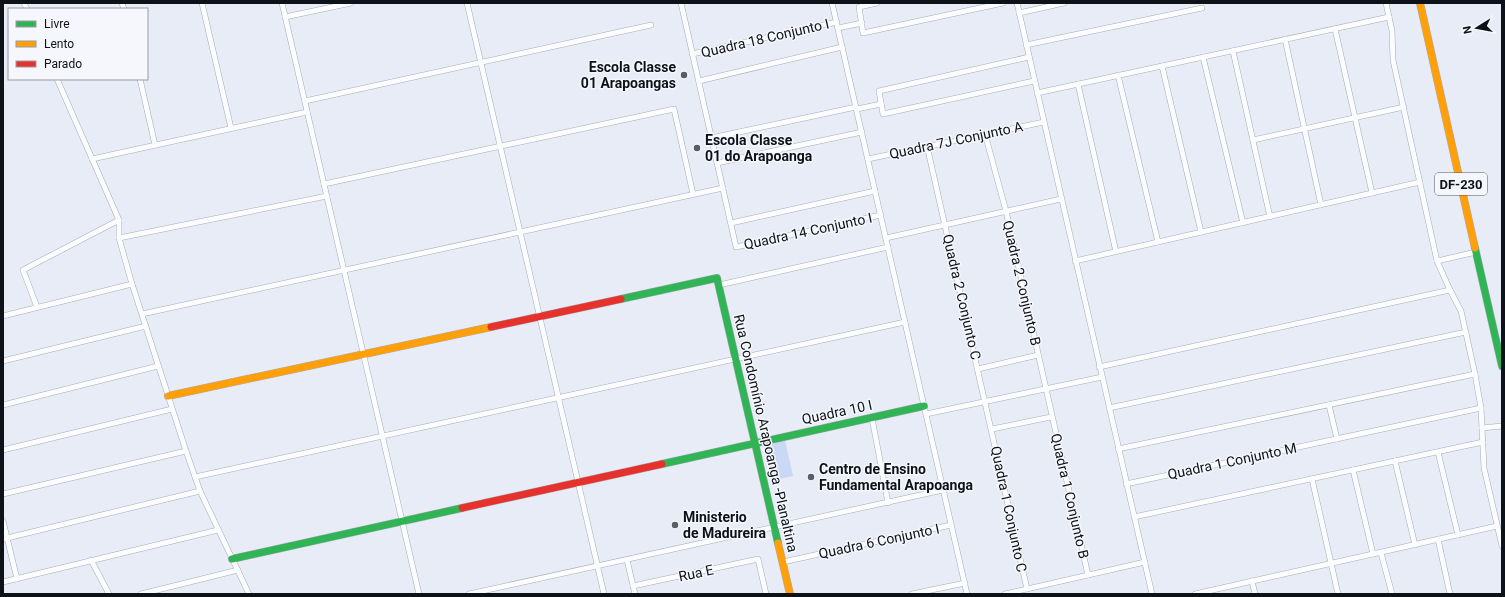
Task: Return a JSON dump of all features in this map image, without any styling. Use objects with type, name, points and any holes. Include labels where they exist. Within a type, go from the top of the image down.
[{"type":"street","points":[[202,3],[231,128]]},
{"type":"street","points":[[282,3],[419,594]]},
{"type":"street","points":[[285,17],[350,3]]},
{"type":"street","points":[[467,3],[604,594]]},
{"type":"street","points":[[681,3],[731,222]]},
{"type":"street","points":[[832,3],[967,594]]},
{"type":"street","points":[[877,3],[859,7],[863,33],[1003,3]]},
{"type":"street","points":[[1017,3],[1152,594]]},
{"type":"street","points":[[1019,13],[1064,3]]},
{"type":"street","points":[[1386,3],[1392,31],[1393,60],[1438,261],[1450,290],[1461,311],[1475,374],[1482,428],[1484,468],[1502,546]]},
{"type":"street","name":"DF-230","points":[[1420,3],[1502,366]]},
{"type":"street","points":[[1026,45],[1202,8]]},
{"type":"street","points":[[1037,93],[1389,17]]},
{"type":"street","name":"Quadra 18 Conjunto I","points":[[692,54],[837,22]]},
{"type":"street","points":[[838,28],[862,23]]},
{"type":"street","points":[[305,101],[651,25]]},
{"type":"street","points":[[1335,28],[1372,193]]},
{"type":"street","points":[[1285,39],[1321,205]]},
{"type":"street","name":"Quadra 18 Conjunto I","points":[[699,81],[842,47]]},
{"type":"street","points":[[1233,51],[1270,216]]},
{"type":"street","points":[[1029,57],[879,91],[883,114],[1034,81]]},
{"type":"street","points":[[1203,57],[1243,223]]},
{"type":"street","points":[[1162,66],[1201,232]]},
{"type":"street","points":[[1118,75],[1158,242]]},
{"type":"street","points":[[57,80],[119,220],[119,238],[132,284],[200,491],[249,594]]},
{"type":"street","points":[[140,80],[155,145]]},
{"type":"street","points":[[1078,84],[1116,252]]},
{"type":"street","points":[[711,138],[881,104]]},
{"type":"street","points":[[1253,140],[1404,107]]},
{"type":"street","points":[[324,184],[674,109],[693,194]]},
{"type":"street","points":[[92,159],[307,112]]},
{"type":"street","name":"Quadra 7J Conjunto A","points":[[868,159],[1044,122]]},
{"type":"street","points":[[717,163],[862,132]]},
{"type":"street","name":"Quadra 2 Conjunto B","points":[[984,134],[1006,212],[1045,389]]},
{"type":"street","name":"Quadra 2 Conjunto C","points":[[927,146],[985,402]]},
{"type":"street","points":[[1075,261],[1420,182]]},
{"type":"street","points":[[142,314],[723,188]]},
{"type":"street","name":"Quadra 14 Conjunto I","points":[[875,191],[731,222],[736,247],[881,215]]},
{"type":"street","points":[[119,238],[327,196]]},
{"type":"street","points":[[886,238],[1061,199]]},
{"type":"street","points":[[38,307],[23,270],[119,220]]},
{"type":"street","points":[[719,285],[888,247]]},
{"type":"street","points":[[1438,261],[1476,252]]},
{"type":"street","name":"Rua Condomínio Arapoanga -Planaltina","points":[[539,316],[717,278],[790,594]]},
{"type":"street","points":[[3,316],[132,284]]},
{"type":"street","points":[[1099,367],[1450,290]]},
{"type":"street","points":[[168,396],[539,316]]},
{"type":"street","points":[[195,477],[905,322]]},
{"type":"street","points":[[3,361],[146,326]]},
{"type":"street","points":[[1109,408],[1466,332]]},
{"type":"street","points":[[978,369],[1038,355]]},
{"type":"street","points":[[3,405],[158,366]]},
{"type":"street","points":[[1118,449],[1475,374]]},
{"type":"street","points":[[925,410],[985,402],[1102,377]]},
{"type":"street","name":"Quadra 1 Conjunto B","points":[[1045,389],[1088,576]]},
{"type":"street","name":"Quadra 1 Conjunto C","points":[[985,402],[1027,589]]},
{"type":"street","points":[[1329,405],[1337,439]]},
{"type":"street","name":"Quadra 1 Conjunto M","points":[[1126,484],[1480,408]]},
{"type":"street","points":[[3,450],[172,409]]},
{"type":"street","name":"Quadra 10 I","points":[[232,559],[872,418],[925,410]]},
{"type":"street","points":[[992,429],[1051,417]]},
{"type":"street","points":[[872,418],[888,502]]},
{"type":"street","points":[[1482,428],[1502,426]]},
{"type":"street","points":[[1134,517],[1483,442]]},
{"type":"street","points":[[3,494],[186,450]]},
{"type":"street","points":[[1438,452],[1458,535]]},
{"type":"street","points":[[1395,461],[1415,545]]},
{"type":"street","points":[[1353,470],[1373,554]]},
{"type":"street","points":[[1312,479],[1338,594]]},
{"type":"street","points":[[469,594],[943,490]]},
{"type":"street","points":[[5,538],[200,491]]},
{"type":"street","points":[[3,520],[5,538],[17,578]]},
{"type":"street","name":"Quadra 6 Conjunto I","points":[[783,562],[951,525]]},
{"type":"street","points":[[1195,594],[1497,526]]},
{"type":"street","points":[[3,582],[218,530]]},
{"type":"street","points":[[1438,539],[1450,594]]},
{"type":"street","points":[[1381,553],[1392,594]]},
{"type":"street","points":[[91,560],[109,594]]},
{"type":"street","points":[[627,560],[635,594]]},
{"type":"street","name":"Rua E","points":[[633,586],[758,560],[766,594]]},
{"type":"street","points":[[1005,594],[1145,562]]},
{"type":"street","points":[[141,594],[238,570]]},
{"type":"street","points":[[1252,581],[1254,594]]},
{"type":"street","points":[[912,594],[964,583]]},
{"type":"shaded area","points":[[785,440],[793,476],[771,481],[764,446]]},
{"type":"traffic: fast","points":[[1475,248],[1502,366]]},
{"type":"traffic: fast","points":[[621,299],[717,278],[778,543]]},
{"type":"traffic: fast","points":[[662,464],[924,406]]},
{"type":"traffic: fast","points":[[232,559],[462,508]]},
{"type":"traffic: slow","points":[[1420,3],[1475,248]]},
{"type":"traffic: slow","points":[[168,396],[491,327]]},
{"type":"traffic: slow","points":[[778,543],[790,594]]},
{"type":"traffic: jam","points":[[491,327],[621,299]]},
{"type":"traffic: jam","points":[[462,508],[662,464]]},
{"type":"place","name":"Escola Classe 01 Arapoangas","points":[[684,75]]},
{"type":"place","name":"Escola Classe 01 do Arapoanga","points":[[697,148]]},
{"type":"place","name":"Centro de Ensino Fundamental Arapoanga","points":[[811,477]]},
{"type":"place","name":"Ministerio de Madureira","points":[[675,525]]}]
